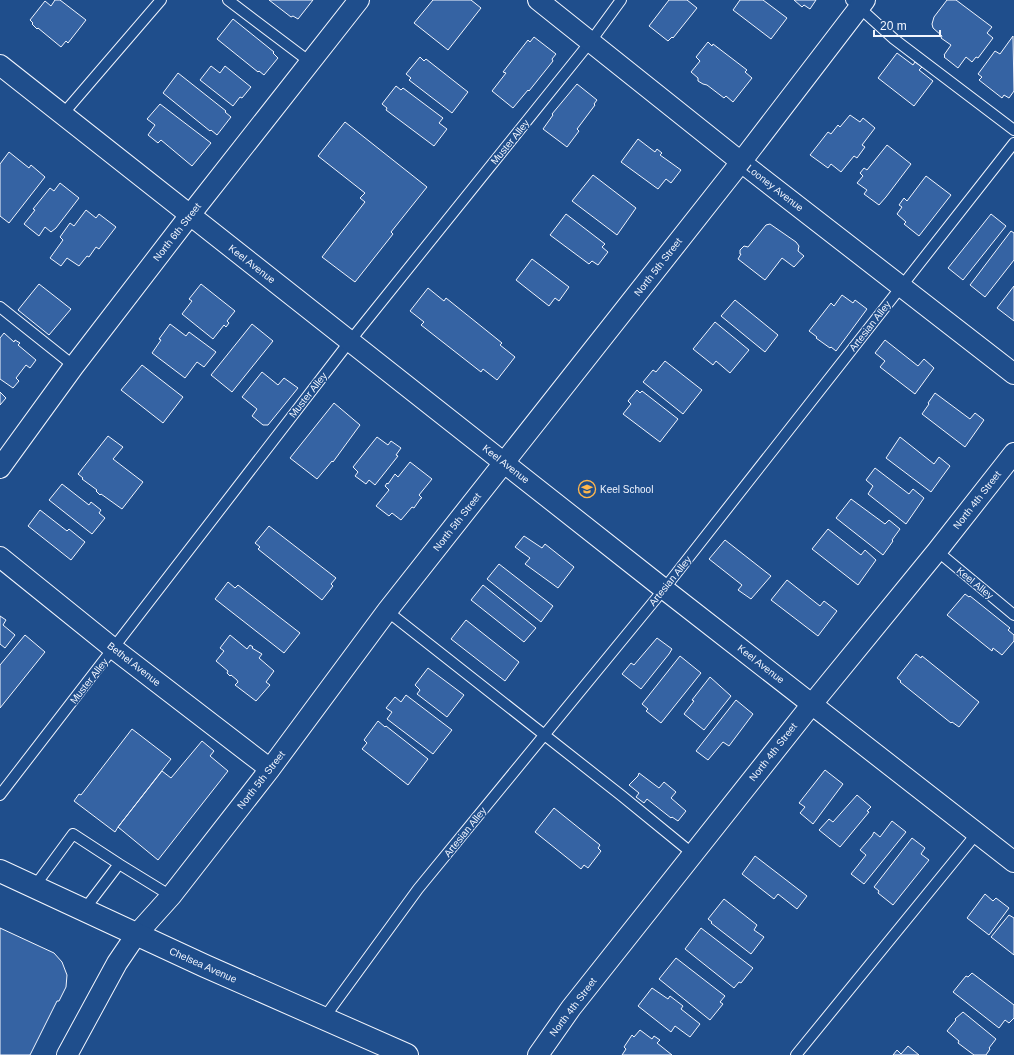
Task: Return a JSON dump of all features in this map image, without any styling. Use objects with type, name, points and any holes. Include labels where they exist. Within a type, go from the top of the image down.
[{"type":"main road","name":"Chelsea Avenue","points":[[0,871],[136,935],[406,1055]]},
{"type":"street","name":"North 6th Street","points":[[0,468],[74,366],[190,215],[359,0]]},
{"type":"street","name":"Looney Avenue","points":[[538,0],[741,162],[1014,374]]},
{"type":"street","name":"North 5th Street","points":[[67,1055],[117,963],[136,935],[171,896],[270,770],[387,612],[741,162],[858,2]]},
{"type":"street","name":"Keel Avenue","points":[[0,65],[664,589],[1014,862]]},
{"type":"street","name":"North 4th Street","points":[[538,1055],[571,1008],[812,704],[937,551],[1014,453]]},
{"type":"street","name":"Bethel Avenue","points":[[0,557],[270,770]]},
{"type":"lane","points":[[63,114],[161,0]]},
{"type":"lane","points":[[228,0],[310,62]]},
{"type":"lane","name":"Muster Alley","points":[[0,795],[350,341],[590,41],[621,0]]},
{"type":"lane","points":[[858,2],[894,39],[1014,130]]},
{"type":"lane","name":"Artesian Alley","points":[[324,1018],[418,889],[664,589],[1014,143]]},
{"type":"lane","points":[[0,307],[74,366]]},
{"type":"lane","name":"Keel Alley","points":[[937,551],[1014,615]]},
{"type":"lane","points":[[387,612],[545,735],[693,854]]},
{"type":"lane","points":[[796,1055],[977,833]]},
{"type":"lane","points":[[34,887],[72,834],[171,896]]},
{"type":"lane","points":[[84,910],[119,864]]},
{"type":"building","points":[[55,0],[60,0],[86,20],[68,43],[66,41],[61,47],[38,28],[37,29],[30,20],[45,1],[51,6]]},
{"type":"building","points":[[269,0],[313,0],[298,19],[293,16],[291,17]]},
{"type":"building","points":[[433,0],[471,0],[481,8],[448,50],[414,23]]},
{"type":"building","points":[[669,0],[687,0],[697,8],[673,38],[672,37],[668,41],[649,26]]},
{"type":"building","points":[[740,0],[763,0],[787,18],[771,39],[733,10]]},
{"type":"building","points":[[794,0],[816,0],[810,9],[804,5],[802,7]]},
{"type":"building","points":[[947,0],[956,0],[992,27],[987,33],[993,38],[978,58],[976,57],[972,62],[966,57],[958,68],[944,57],[951,45],[941,38],[942,36],[933,28],[932,24],[934,17]]},
{"type":"building","points":[[233,19],[274,52],[273,53],[278,58],[264,75],[259,71],[258,72],[217,39]]},
{"type":"building","points":[[1013,36],[1014,91],[1009,98],[1004,95],[1002,98],[979,80],[982,77],[978,74],[995,51],[1000,54]]},
{"type":"building","points":[[534,37],[556,54],[552,59],[553,61],[513,108],[492,91],[506,73],[503,72],[528,40],[530,42]]},
{"type":"building","points":[[708,42],[712,46],[713,44],[747,70],[745,72],[752,78],[733,102],[726,96],[724,98],[707,85],[698,81],[698,78],[691,72],[700,61],[696,57]]},
{"type":"building","points":[[897,53],[913,65],[915,62],[922,67],[919,70],[933,81],[914,106],[878,78]]},
{"type":"building","points":[[420,57],[424,61],[426,59],[468,92],[452,113],[409,80],[411,78],[406,74]]},
{"type":"building","points":[[211,66],[220,73],[225,66],[251,87],[233,106],[200,80]]},
{"type":"building","points":[[178,73],[226,111],[225,112],[231,117],[217,135],[163,93]]},
{"type":"building","points":[[577,84],[597,100],[577,129],[579,131],[567,147],[543,129],[553,115],[552,114]]},
{"type":"building","points":[[396,86],[401,90],[403,88],[443,118],[439,123],[447,129],[434,146],[386,110],[387,108],[382,104]]},
{"type":"building","points":[[160,104],[211,143],[192,166],[161,140],[158,143],[148,135],[155,125],[147,119]]},
{"type":"building","points":[[850,115],[860,122],[863,118],[875,128],[862,145],[865,147],[857,158],[854,156],[841,172],[831,164],[828,168],[810,155],[828,132],[831,134],[838,125],[840,127]]},
{"type":"building","points":[[345,122],[427,187],[391,232],[393,234],[355,282],[322,257],[365,202],[360,198],[365,193],[318,156]]},
{"type":"building","points":[[638,139],[655,152],[657,149],[662,153],[660,155],[681,170],[671,183],[666,179],[658,189],[621,162]]},
{"type":"building","points":[[887,145],[911,164],[879,205],[864,194],[867,190],[857,183],[863,176],[860,173],[864,168],[867,170]]},
{"type":"building","points":[[9,152],[29,168],[31,165],[45,177],[9,223],[0,216],[0,164]]},
{"type":"building","points":[[593,175],[636,208],[617,235],[572,201]]},
{"type":"building","points":[[926,176],[951,195],[919,236],[904,224],[906,222],[897,214],[902,207],[899,205],[904,198],[907,201]]},
{"type":"building","points":[[60,183],[79,198],[56,228],[51,232],[45,227],[39,236],[24,224],[35,210],[33,209],[50,188],[54,191]]},
{"type":"building","points":[[86,210],[96,218],[99,214],[116,227],[99,249],[96,247],[89,257],[87,256],[79,266],[67,258],[61,266],[50,258],[63,240],[60,237],[70,223],[74,226]]},
{"type":"building","points":[[566,214],[605,244],[602,247],[608,252],[598,265],[592,261],[589,264],[550,235]]},
{"type":"building","points":[[991,214],[1006,226],[963,280],[948,268]]},
{"type":"building","points":[[770,224],[796,242],[799,246],[798,251],[804,256],[794,267],[782,258],[765,280],[738,259],[741,254],[740,250],[744,246],[748,247],[766,225]]},
{"type":"building","points":[[1011,231],[1014,233],[1014,260],[985,297],[970,285]]},
{"type":"building","points":[[532,259],[569,287],[559,301],[555,298],[549,306],[516,280]]},
{"type":"building","points":[[39,284],[71,309],[49,335],[18,310]]},
{"type":"building","points":[[201,284],[235,311],[227,321],[229,323],[226,327],[224,325],[213,339],[182,314],[192,301],[189,299]]},
{"type":"building","points":[[1014,286],[1014,321],[997,308]]},
{"type":"building","points":[[428,288],[444,301],[446,298],[502,343],[500,345],[515,357],[497,380],[483,369],[481,372],[421,325],[424,322],[410,311]]},
{"type":"building","points":[[842,295],[853,303],[855,300],[867,309],[836,351],[816,338],[817,337],[809,331],[831,303],[834,306]]},
{"type":"building","points":[[735,300],[778,335],[765,352],[721,316]]},
{"type":"building","points":[[715,322],[749,350],[730,373],[716,361],[713,365],[693,349]]},
{"type":"building","points":[[170,324],[186,336],[189,332],[216,352],[204,367],[197,362],[185,378],[152,353],[161,340],[159,339]]},
{"type":"building","points":[[252,324],[273,341],[232,392],[211,375]]},
{"type":"building","points":[[4,333],[14,342],[15,340],[20,343],[18,345],[36,360],[30,368],[26,365],[16,378],[19,381],[13,388],[0,379],[0,338]]},
{"type":"building","points":[[885,340],[918,366],[924,359],[934,368],[915,394],[880,367],[885,361],[875,353]]},
{"type":"building","points":[[665,361],[702,390],[683,414],[643,382],[653,370],[656,372]]},
{"type":"building","points":[[142,365],[183,397],[163,423],[121,390]]},
{"type":"building","points":[[262,372],[278,385],[284,378],[298,388],[268,425],[263,425],[252,416],[257,409],[242,397]]},
{"type":"building","points":[[637,390],[640,393],[642,391],[678,419],[660,442],[623,414],[631,404],[628,401]]},
{"type":"building","points":[[0,392],[6,398],[0,405]]},
{"type":"building","points":[[935,393],[970,419],[975,413],[984,420],[965,447],[922,414]]},
{"type":"building","points":[[334,403],[360,425],[333,462],[332,461],[317,479],[290,458]]},
{"type":"building","points":[[108,436],[123,447],[113,459],[143,482],[122,509],[101,494],[100,495],[96,491],[97,490],[82,479],[83,478],[78,474]]},
{"type":"building","points":[[377,437],[388,445],[391,441],[401,448],[396,455],[398,456],[375,485],[369,480],[366,484],[355,476],[358,472],[353,467]]},
{"type":"building","points":[[900,437],[934,464],[939,457],[950,466],[931,492],[886,458]]},
{"type":"building","points":[[410,462],[432,479],[419,495],[422,498],[401,520],[392,513],[389,516],[376,506],[389,490],[385,486],[387,483],[388,484],[395,474],[398,477]]},
{"type":"building","points":[[875,468],[909,494],[913,489],[924,498],[906,524],[868,494],[873,486],[866,480]]},
{"type":"building","points":[[62,484],[89,505],[91,502],[101,510],[99,513],[105,518],[92,534],[49,500]]},
{"type":"building","points":[[851,499],[885,524],[889,520],[900,529],[883,555],[836,518]]},
{"type":"building","points":[[40,510],[67,531],[69,529],[85,542],[71,560],[28,526]]},
{"type":"building","points":[[269,526],[336,578],[331,584],[333,586],[322,600],[258,549],[260,547],[255,543]]},
{"type":"building","points":[[828,529],[861,555],[865,550],[876,560],[858,585],[812,549]]},
{"type":"building","points":[[524,536],[542,548],[545,544],[574,567],[558,588],[525,564],[530,558],[515,547]]},
{"type":"building","points":[[725,540],[771,576],[751,599],[738,590],[742,585],[709,559]]},
{"type":"building","points":[[499,564],[553,606],[541,622],[487,579]]},
{"type":"building","points":[[787,580],[820,606],[824,601],[837,611],[818,636],[771,600]]},
{"type":"building","points":[[228,582],[235,588],[238,585],[300,633],[284,653],[215,599]]},
{"type":"building","points":[[483,585],[536,628],[524,642],[471,600]]},
{"type":"building","points":[[965,594],[969,597],[970,596],[1010,628],[1008,630],[1014,635],[1014,641],[1002,655],[993,648],[992,651],[947,615]]},
{"type":"building","points":[[0,616],[6,620],[3,625],[15,635],[5,648],[0,644]]},
{"type":"building","points":[[466,620],[519,662],[505,681],[451,639]]},
{"type":"building","points":[[25,635],[45,652],[0,708],[0,665]]},
{"type":"building","points":[[230,635],[247,649],[250,645],[262,654],[259,658],[274,671],[266,682],[270,685],[256,701],[235,685],[238,682],[237,680],[231,675],[230,676],[227,673],[228,671],[216,661],[224,651],[220,648]]},
{"type":"building","points":[[657,638],[672,649],[641,689],[622,674],[631,663],[634,665]]},
{"type":"building","points":[[916,654],[921,658],[922,656],[979,702],[959,727],[952,722],[951,723],[897,678]]},
{"type":"building","points":[[680,656],[701,673],[661,723],[646,711],[648,709],[642,704]]},
{"type":"building","points":[[428,668],[464,695],[447,717],[417,694],[420,690],[415,685]]},
{"type":"building","points":[[710,677],[731,696],[704,730],[684,714],[694,701],[692,700]]},
{"type":"building","points":[[406,695],[452,730],[433,754],[387,719],[392,712],[386,708],[395,697],[401,702]]},
{"type":"building","points":[[736,700],[753,714],[729,746],[723,742],[708,760],[696,751]]},
{"type":"building","points":[[378,721],[428,759],[408,785],[362,749],[367,743],[364,740]]},
{"type":"building","points":[[132,729],[171,759],[115,832],[74,801],[79,794],[81,795]]},
{"type":"building","points":[[202,741],[214,751],[210,756],[228,771],[158,860],[118,827],[162,771],[171,778]]},
{"type":"building","points":[[825,770],[843,784],[813,824],[800,813],[805,807],[799,803]]},
{"type":"building","points":[[639,773],[659,788],[664,782],[676,792],[671,798],[686,811],[678,821],[672,817],[671,818],[647,799],[644,803],[636,797],[639,793],[629,785]]},
{"type":"building","points":[[857,795],[871,807],[867,811],[869,812],[840,847],[819,830],[829,819],[833,822]]},
{"type":"building","points":[[554,808],[600,845],[598,848],[601,851],[588,868],[584,865],[581,869],[535,832]]},
{"type":"building","points":[[892,821],[906,832],[864,884],[851,874],[866,855],[860,850],[874,832],[880,837]]},
{"type":"building","points":[[912,838],[925,848],[921,854],[929,860],[893,905],[878,893],[879,891],[874,887]]},
{"type":"building","points":[[755,856],[807,896],[797,909],[778,894],[774,899],[742,874]]},
{"type":"building","points":[[985,894],[993,901],[996,898],[1009,908],[989,935],[967,918]]},
{"type":"building","points":[[724,899],[757,925],[754,930],[764,937],[751,954],[711,923],[712,922],[708,919]]},
{"type":"building","points":[[1009,915],[1014,918],[1014,955],[991,937]]},
{"type":"building","points":[[0,928],[54,953],[62,962],[67,975],[66,987],[59,1001],[57,1001],[30,1055],[0,1055]]},
{"type":"building","points":[[701,928],[753,968],[741,983],[739,982],[734,988],[685,949]]},
{"type":"building","points":[[676,958],[725,996],[720,1002],[723,1004],[710,1020],[659,979]]},
{"type":"building","points":[[972,973],[1014,1005],[1014,1018],[1009,1023],[1005,1020],[999,1028],[953,992],[966,976],[968,977]]},
{"type":"building","points":[[652,988],[668,999],[670,996],[683,1006],[681,1009],[700,1024],[690,1037],[675,1026],[671,1032],[638,1006]]},
{"type":"building","points":[[963,1012],[996,1039],[986,1055],[974,1055],[958,1043],[959,1041],[947,1031],[956,1020],[955,1019]]},
{"type":"building","points":[[640,1030],[652,1039],[654,1036],[660,1040],[657,1043],[672,1055],[622,1055],[626,1049],[624,1047],[632,1035],[634,1037]]},
{"type":"building","points":[[908,1046],[919,1055],[893,1055],[897,1050],[901,1054]]},
{"type":"place","name":"Keel School","points":[[587,489]]}]
